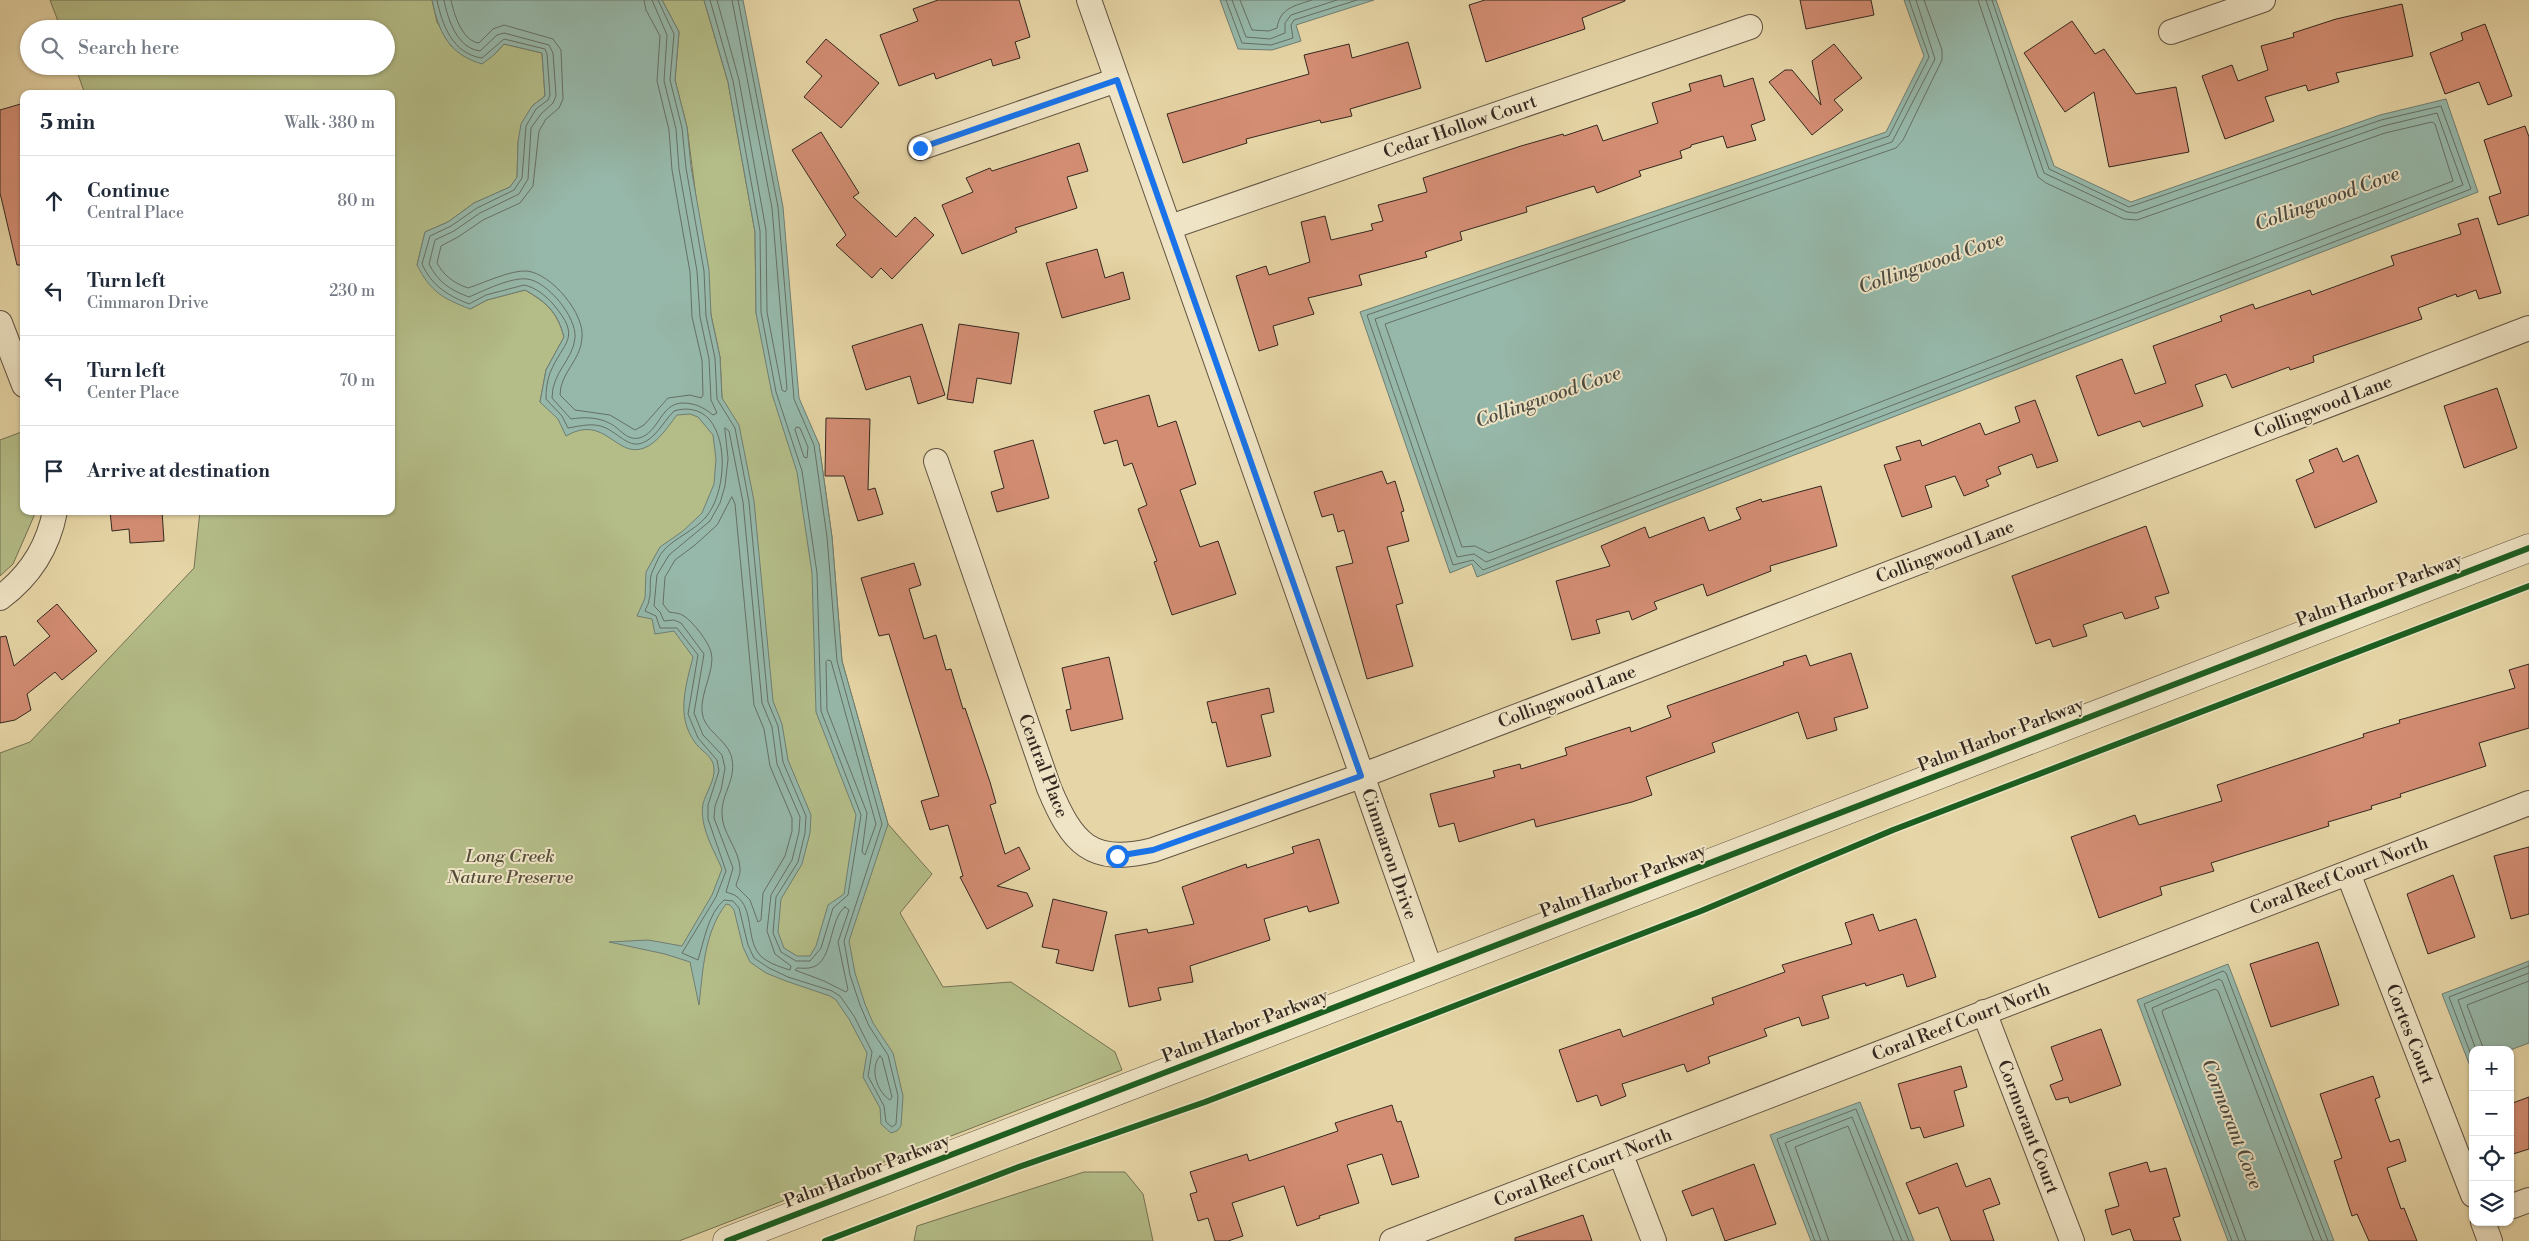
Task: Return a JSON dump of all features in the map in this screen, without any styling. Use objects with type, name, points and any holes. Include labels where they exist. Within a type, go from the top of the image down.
[{"type":"street","name":"Cimmaron Drive","points":[[1089,0],[1431,971]]},
{"type":"street","points":[[2171,32],[2263,0]]},
{"type":"street","name":"Cedar Hollow Court","points":[[1170,227],[1750,27]]},
{"type":"street","points":[[920,148],[1117,80]]},
{"type":"street","points":[[0,323],[20,375]]},
{"type":"street","name":"Collingwood Lane","points":[[1361,776],[2529,328]]},
{"type":"street","name":"Central Place","points":[[936,461],[1049,788],[1067,827],[1083,844],[1093,850],[1117,856],[1140,853],[1361,776]]},
{"type":"street","points":[[0,598],[12,589],[37,561],[52,527],[54,515]]},
{"type":"street","name":"Palm Harbor Parkway","points":[[727,1241],[2529,548]]},
{"type":"street","name":"Coral Reef Court North","points":[[1392,1241],[1621,1155],[1984,1012],[2529,803]]},
{"type":"street","name":"Cortes Court","points":[[2348,873],[2469,1185]]},
{"type":"street","name":"Cormorant Court","points":[[1984,1012],[2072,1241]]},
{"type":"street","points":[[1621,1155],[1654,1241]]},
{"type":"street","points":[[2514,1206],[2529,1200]]},
{"type":"street","points":[[2484,1226],[2490,1241]]},
{"type":"green space","name":"Long Creek Nature Preserve","points":[[50,0],[432,0],[437,22],[451,46],[494,55],[504,44],[542,53],[545,96],[532,106],[518,142],[517,178],[510,187],[474,203],[448,222],[425,232],[417,265],[470,309],[487,300],[525,290],[550,309],[558,321],[564,337],[546,370],[540,402],[722,398],[720,357],[711,315],[687,127],[675,80],[679,32],[662,0],[704,0],[728,82],[755,232],[756,313],[819,444],[832,537],[842,661],[888,824],[932,874],[900,913],[943,987],[1011,982],[1115,1052],[1122,1070],[679,1241],[0,1241],[0,753],[30,742],[194,568],[200,515],[395,515],[395,90],[84,90],[78,75],[395,75],[395,20],[58,20]]},
{"type":"green space","points":[[20,432],[20,515],[34,516],[13,564],[0,576],[0,440]]},
{"type":"green space","points":[[1084,1172],[1125,1172],[1143,1194],[1153,1241],[914,1241],[917,1226]]},
{"type":"water","points":[[432,0],[662,0],[679,32],[675,80],[687,127],[691,167],[709,270],[711,315],[720,357],[722,398],[739,425],[754,501],[773,701],[782,724],[788,760],[811,815],[810,833],[802,864],[781,899],[778,932],[784,948],[797,956],[810,956],[816,946],[828,905],[844,894],[856,815],[816,712],[812,573],[797,472],[772,394],[756,313],[755,232],[728,82],[704,0],[743,0],[783,207],[799,398],[819,444],[832,537],[842,661],[888,824],[849,941],[855,973],[865,1004],[873,1023],[893,1053],[903,1096],[901,1126],[897,1131],[891,1133],[881,1124],[880,1108],[863,1077],[867,1053],[849,1019],[836,1000],[830,996],[766,973],[750,962],[743,947],[734,910],[730,905],[726,904],[719,915],[709,939],[699,1005],[690,962],[665,954],[609,942],[648,940],[682,946],[712,895],[722,869],[708,838],[702,812],[704,800],[714,773],[713,764],[709,756],[694,741],[685,721],[685,689],[693,657],[674,631],[655,634],[652,619],[637,616],[645,598],[646,572],[660,547],[683,531],[702,513],[714,484],[716,459],[713,435],[698,417],[690,414],[677,415],[649,446],[634,450],[625,448],[600,433],[591,430],[579,430],[566,436],[558,419],[540,402],[546,370],[564,337],[555,315],[550,309],[540,299],[525,290],[487,300],[470,309],[438,293],[427,282],[417,265],[425,232],[448,222],[474,203],[510,187],[517,177],[518,142],[521,124],[532,106],[545,96],[542,53],[504,44],[482,64],[470,60],[453,48],[447,40],[438,22]]},
{"type":"water","points":[[1220,0],[1374,0],[1296,25],[1301,41],[1272,50],[1238,49]]},
{"type":"water","name":"Collingwood Cove","points":[[1904,0],[1996,0],[2054,166],[2131,202],[2380,115],[2446,99],[2478,192],[1477,577],[1472,564],[1450,573],[1360,312],[1886,132],[1924,56]]},
{"type":"water","points":[[2529,961],[2529,1043],[2514,1049],[2514,1046],[2469,1046],[2469,1063],[2442,994]]},
{"type":"water","name":"Cormorant Cove","points":[[2228,964],[2334,1241],[2228,1241],[2137,1000]]},
{"type":"water","points":[[1860,1102],[1914,1241],[1811,1241],[1770,1135]]},
{"type":"building","points":[[938,0],[1019,0],[1030,37],[1015,42],[1020,58],[993,66],[991,59],[936,79],[934,73],[899,86],[880,35],[918,21],[913,9]]},
{"type":"building","points":[[1485,0],[1625,1],[1582,18],[1585,29],[1486,62],[1469,5]]},
{"type":"building","points":[[1800,0],[1871,0],[1874,15],[1806,29]]},
{"type":"building","points":[[2402,4],[2413,56],[2336,73],[2339,82],[2308,91],[2306,85],[2265,97],[2274,121],[2225,139],[2202,76],[2232,65],[2238,81],[2268,70],[2261,46],[2294,37],[2293,33],[2336,19]]},
{"type":"building","points":[[2072,21],[2095,54],[2104,49],[2136,94],[2176,87],[2189,152],[2109,167],[2094,92],[2065,112],[2024,53]]},
{"type":"building","points":[[2485,24],[2512,96],[2488,105],[2479,82],[2445,94],[2430,53],[2463,40],[2461,33]]},
{"type":"building","points":[[826,39],[879,83],[841,128],[804,97],[822,76],[806,62]]},
{"type":"building","points":[[1408,42],[1421,88],[1350,109],[1352,116],[1321,123],[1320,120],[1246,139],[1247,143],[1183,163],[1167,114],[1309,74],[1304,55],[1349,44],[1352,58]]},
{"type":"building","points":[[1834,44],[1862,78],[1834,100],[1843,110],[1812,135],[1769,82],[1785,70],[1792,70],[1821,105],[1812,61]]},
{"type":"building","points":[[1721,75],[1724,87],[1753,78],[1765,120],[1751,125],[1756,140],[1727,148],[1723,136],[1691,145],[1691,147],[1680,151],[1682,158],[1639,171],[1641,176],[1597,193],[1594,186],[1526,207],[1527,212],[1460,232],[1462,240],[1425,252],[1427,257],[1359,275],[1362,285],[1308,298],[1314,314],[1273,326],[1278,345],[1259,351],[1236,276],[1266,266],[1269,275],[1310,262],[1301,222],[1325,216],[1331,240],[1373,230],[1371,224],[1383,221],[1378,205],[1427,192],[1423,178],[1521,146],[1563,134],[1564,136],[1597,125],[1603,141],[1658,123],[1652,103],[1691,91],[1689,84]]},
{"type":"building","points":[[20,104],[20,265],[17,265],[0,193],[0,110]]},
{"type":"building","points":[[2525,126],[2529,137],[2529,215],[2498,225],[2489,197],[2501,193],[2484,140]]},
{"type":"building","points":[[821,132],[859,193],[853,197],[896,237],[915,217],[934,235],[892,279],[881,268],[872,278],[836,245],[846,235],[792,150]]},
{"type":"building","points":[[1079,143],[1088,171],[1067,177],[1077,208],[1015,228],[1017,232],[962,254],[942,205],[973,192],[966,178],[990,168],[992,171]]},
{"type":"building","points":[[2478,218],[2501,293],[2479,299],[2476,290],[2457,297],[2456,294],[2418,308],[2422,319],[2313,356],[2314,362],[2290,370],[2289,367],[2232,388],[2226,374],[2195,385],[2203,406],[2143,427],[2140,421],[2098,436],[2076,376],[2122,359],[2135,394],[2166,383],[2153,346],[2222,321],[2220,316],[2253,304],[2255,309],[2310,290],[2312,295],[2394,265],[2391,256],[2461,234],[2458,224]]},
{"type":"building","points":[[1097,249],[1105,278],[1123,272],[1130,299],[1062,318],[1046,263]]},
{"type":"building","points":[[922,324],[945,395],[918,404],[910,376],[866,390],[852,346]]},
{"type":"building","points":[[959,324],[1019,333],[1011,384],[977,378],[973,403],[947,399]]},
{"type":"building","points":[[2497,388],[2517,448],[2464,468],[2444,406]]},
{"type":"building","points":[[1149,395],[1158,427],[1176,421],[1196,484],[1180,490],[1200,547],[1218,541],[1236,594],[1172,615],[1154,562],[1157,561],[1138,509],[1147,505],[1132,463],[1124,466],[1117,440],[1104,444],[1094,411]]},
{"type":"building","points":[[2035,400],[2058,461],[2037,468],[2032,454],[1998,467],[2001,474],[1986,480],[1989,486],[1964,496],[1955,476],[1925,486],[1932,507],[1902,517],[1884,465],[1901,460],[1896,447],[1920,440],[1922,446],[1980,423],[1985,435],[2020,422],[2015,407]]},
{"type":"building","points":[[826,418],[870,419],[868,490],[875,488],[883,514],[858,521],[844,476],[825,476]]},
{"type":"building","points":[[1033,440],[1049,498],[997,512],[991,492],[1004,488],[994,451]]},
{"type":"building","points":[[2337,448],[2343,462],[2358,455],[2377,502],[2315,528],[2296,480],[2314,472],[2309,460]]},
{"type":"building","points":[[1382,471],[1387,484],[1395,481],[1404,511],[1401,512],[1409,541],[1387,547],[1403,603],[1396,605],[1413,666],[1367,679],[1336,567],[1353,563],[1344,530],[1338,532],[1333,514],[1322,517],[1314,492]]},
{"type":"building","points":[[1821,486],[1837,546],[1770,566],[1771,571],[1707,596],[1703,584],[1654,602],[1657,609],[1632,620],[1629,611],[1596,620],[1600,633],[1572,640],[1556,581],[1610,566],[1601,546],[1645,527],[1649,538],[1704,517],[1709,531],[1741,519],[1736,508],[1761,499],[1762,502]]},
{"type":"building","points":[[110,515],[162,515],[164,541],[130,543],[129,529],[112,531]]},
{"type":"building","points":[[2146,526],[2169,593],[2155,597],[2159,608],[2125,619],[2122,612],[2083,625],[2087,636],[2053,647],[2050,639],[2036,644],[2012,576]]},
{"type":"building","points":[[914,563],[921,585],[909,589],[924,639],[936,635],[946,670],[951,669],[963,709],[965,708],[990,782],[996,803],[990,805],[1005,854],[1019,847],[1030,869],[997,886],[1027,893],[1033,906],[987,929],[960,877],[963,876],[948,825],[930,830],[921,801],[939,796],[889,634],[879,636],[861,578]]},
{"type":"building","points":[[57,604],[97,651],[62,680],[55,672],[27,694],[31,710],[15,720],[0,723],[0,637],[6,636],[14,666],[50,636],[37,621]]},
{"type":"building","points":[[1851,653],[1868,708],[1834,718],[1837,730],[1807,739],[1798,712],[1712,743],[1715,752],[1646,777],[1652,795],[1632,802],[1536,827],[1534,819],[1459,842],[1454,823],[1439,827],[1430,794],[1495,777],[1493,771],[1520,764],[1521,769],[1567,755],[1565,748],[1630,727],[1631,732],[1671,717],[1667,706],[1784,665],[1783,662],[1806,655],[1810,666]]},
{"type":"building","points":[[1109,657],[1123,719],[1071,731],[1066,710],[1071,709],[1062,668]]},
{"type":"building","points":[[2529,664],[2529,728],[2479,743],[2486,766],[2400,794],[2401,797],[2371,806],[2372,809],[2328,822],[2329,826],[2211,863],[2214,871],[2160,887],[2162,895],[2099,918],[2071,837],[2135,815],[2139,825],[2222,801],[2217,785],[2364,737],[2363,734],[2400,723],[2399,720],[2515,688],[2509,670]]},
{"type":"building","points":[[1269,688],[1274,712],[1261,715],[1271,756],[1227,767],[1216,722],[1212,723],[1207,702]]},
{"type":"building","points":[[1319,839],[1339,903],[1309,912],[1307,906],[1264,919],[1270,940],[1190,966],[1193,982],[1158,988],[1161,1000],[1129,1007],[1115,935],[1147,929],[1148,933],[1194,924],[1182,887],[1246,864],[1247,868],[1294,853],[1292,847]]},
{"type":"building","points":[[2529,847],[2529,914],[2511,919],[2494,856]]},
{"type":"building","points":[[2453,875],[2475,937],[2428,954],[2407,894]]},
{"type":"building","points":[[1053,899],[1107,912],[1093,971],[1056,963],[1059,950],[1042,947]]},
{"type":"building","points":[[1873,914],[1879,931],[1916,919],[1936,977],[1907,987],[1903,974],[1866,986],[1865,983],[1822,996],[1829,1018],[1802,1026],[1799,1017],[1764,1029],[1767,1036],[1708,1057],[1710,1063],[1687,1072],[1684,1064],[1622,1084],[1626,1096],[1601,1106],[1597,1095],[1577,1102],[1559,1050],[1620,1029],[1623,1037],[1714,1004],[1712,998],[1785,972],[1782,965],[1852,944],[1845,923]]},
{"type":"building","points":[[2318,942],[2339,1005],[2271,1027],[2250,964]]},
{"type":"building","points":[[2101,1029],[2121,1085],[2070,1103],[2068,1097],[2056,1100],[2050,1085],[2063,1080],[2051,1047]]},
{"type":"building","points":[[1961,1066],[1967,1087],[1954,1091],[1964,1126],[1924,1138],[1920,1127],[1911,1129],[1898,1084]]},
{"type":"building","points":[[2373,1076],[2380,1097],[2375,1099],[2390,1142],[2399,1139],[2406,1161],[2387,1168],[2401,1209],[2404,1208],[2417,1241],[2369,1241],[2357,1214],[2352,1216],[2334,1161],[2342,1158],[2320,1094]]},
{"type":"building","points":[[2529,1097],[2529,1149],[2514,1154],[2514,1136],[2514,1103]]},
{"type":"building","points":[[1392,1105],[1397,1122],[1401,1121],[1419,1177],[1392,1185],[1382,1154],[1347,1165],[1359,1203],[1319,1216],[1320,1218],[1297,1226],[1284,1186],[1232,1203],[1243,1236],[1228,1241],[1215,1241],[1208,1218],[1198,1221],[1190,1194],[1197,1192],[1190,1172],[1247,1154],[1249,1161],[1338,1131],[1335,1123]]},
{"type":"building","points":[[2147,1162],[2150,1172],[2166,1168],[2180,1216],[2173,1218],[2181,1241],[2134,1241],[2130,1229],[2112,1235],[2105,1210],[2119,1206],[2109,1173]]},
{"type":"building","points":[[1957,1163],[1966,1187],[1990,1178],[2000,1204],[1983,1210],[1994,1241],[1951,1241],[1938,1207],[1919,1214],[1906,1183]]},
{"type":"building","points":[[1754,1164],[1776,1224],[1725,1241],[1713,1208],[1692,1216],[1682,1191]]},
{"type":"building","points":[[1583,1215],[1592,1241],[1515,1241],[1515,1238]]},
{"type":"cycle path","points":[[727,1241],[2529,548]]},
{"type":"cycle path","points":[[825,1241],[1016,1168],[1205,1102],[1701,911],[1893,830],[2529,586]]},
{"type":"route","points":[[920,148],[1117,80],[1361,776],[1153,850],[1128,856],[1117,856]]}]
